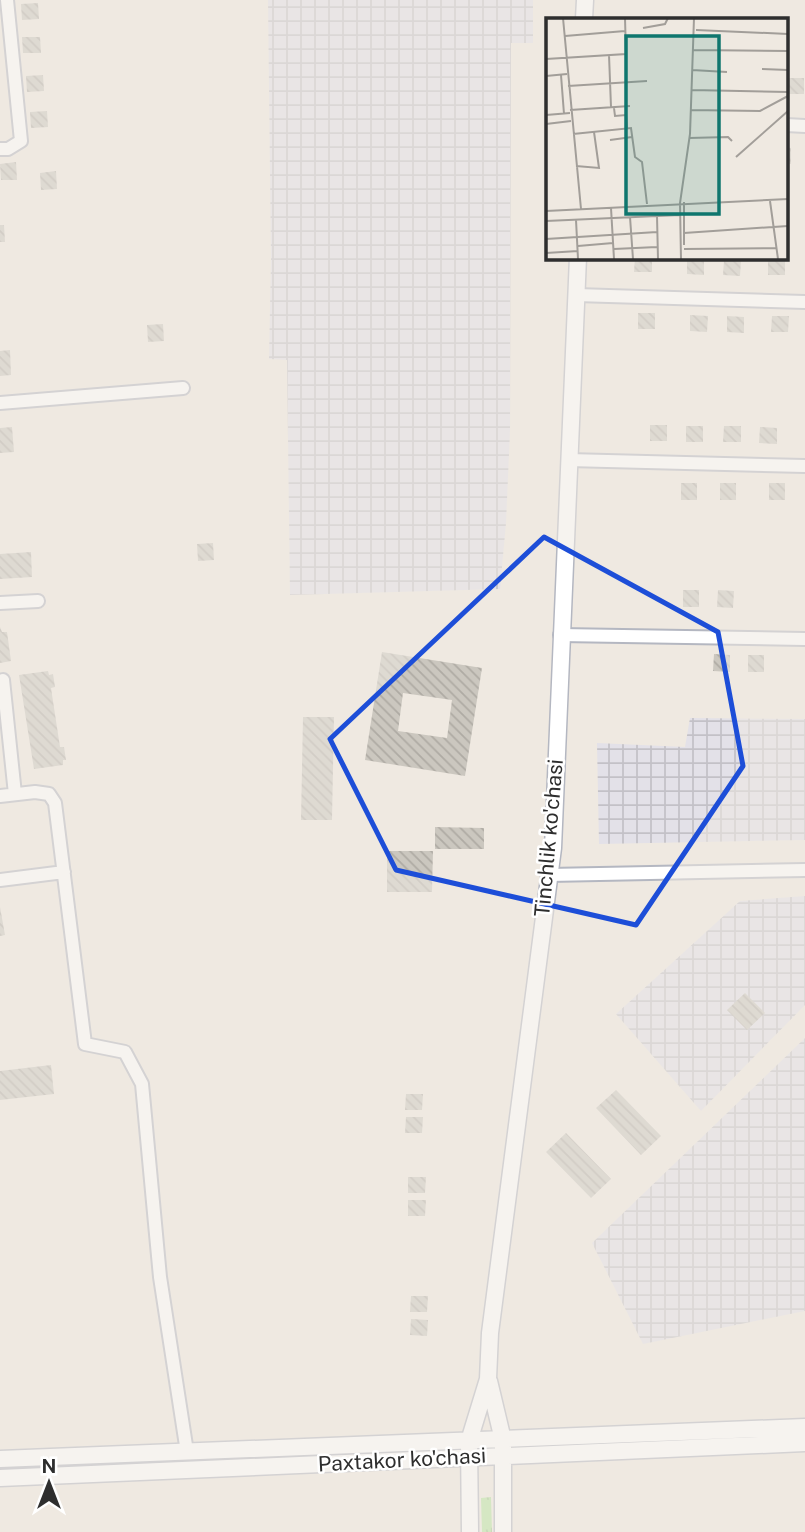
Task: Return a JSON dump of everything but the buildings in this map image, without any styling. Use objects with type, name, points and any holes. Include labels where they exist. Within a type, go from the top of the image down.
[{"type":"main road","points":[[584,18],[585,0]]},
{"type":"main road","name":"Tinchlik ko'chasi","points":[[470,1532],[469,1449],[488,1379],[494,1306],[553,848],[578,259]]},
{"type":"main road","name":"Tinchlik ko'chasi","points":[[488,1379],[503,1448],[503,1532]]},
{"type":"main road","name":"Paxtakor ko'chasi","points":[[503,1448],[805,1427]]},
{"type":"main road","name":"Paxtakor ko'chasi","points":[[0,1459],[187,1452],[805,1443]]},
{"type":"main road","name":"Paxtakor ko'chasi","points":[[0,1478],[469,1449]]},
{"type":"street","points":[[0,149],[8,149],[20,141],[7,0]]},
{"type":"street","points":[[576,295],[805,302]]},
{"type":"street","points":[[0,403],[183,388]]},
{"type":"street","points":[[568,460],[805,466]]},
{"type":"street","points":[[0,603],[38,600]]},
{"type":"street","points":[[561,635],[805,639]]},
{"type":"street","points":[[0,681],[3,680],[15,794]]},
{"type":"street","points":[[0,796],[36,792],[49,794],[55,803],[85,1044],[125,1052],[142,1084],[160,1277],[187,1452]]},
{"type":"street","points":[[549,875],[805,870]]},
{"type":"street","points":[[0,880],[64,872]]},
{"type":"highlighted area","points":[[544,537],[718,632],[743,766],[636,925],[396,870],[330,739]]},
{"type":"shaded area","points":[[268,0],[533,0],[533,43],[511,43],[510,431],[500,589],[290,595],[287,360],[269,359],[271,258]]},
{"type":"shaded area","points":[[690,718],[805,719],[805,840],[599,844],[597,743],[685,747]]},
{"type":"shaded area","points":[[805,896],[805,1005],[701,1111],[616,1014],[740,901]]},
{"type":"shaded area","points":[[805,1038],[805,1311],[643,1344],[592,1243]]},
{"type":"green space","points":[[491,1497],[492,1532],[482,1532],[481,1498]]}]
